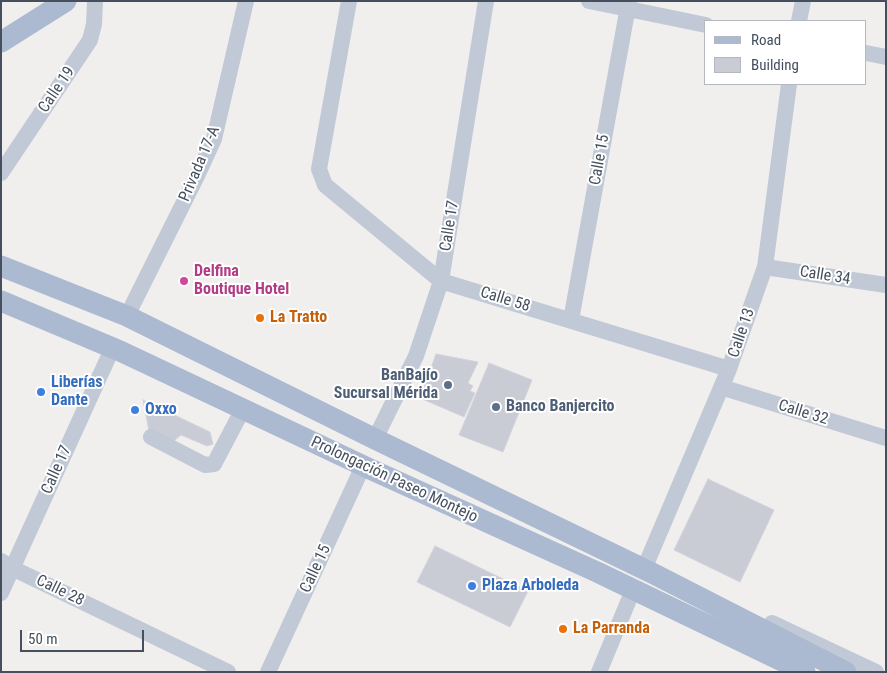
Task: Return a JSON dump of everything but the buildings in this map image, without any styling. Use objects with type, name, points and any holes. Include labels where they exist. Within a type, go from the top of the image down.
[{"type":"main road","points":[[1,42],[66,1]]},
{"type":"main road","name":"Prolongación Paseo Montejo","points":[[1,266],[127,316],[644,569],[846,672]]},
{"type":"main road","name":"Prolongación Paseo Montejo","points":[[1,301],[112,347],[363,466],[633,590],[790,667],[804,672]]},
{"type":"street","name":"Calle 19","points":[[1,173],[90,40],[94,24],[95,1]]},
{"type":"street","name":"Privada 17-A","points":[[127,316],[214,140],[246,1]]},
{"type":"street","name":"Calle 58","points":[[349,1],[319,169],[325,185],[441,281],[729,369]]},
{"type":"street","name":"Calle 17","points":[[375,439],[416,356],[441,281],[486,1]]},
{"type":"street","points":[[589,1],[628,6],[704,25]]},
{"type":"street","points":[[798,20],[802,1]]},
{"type":"street","name":"Calle 15","points":[[571,320],[628,6]]},
{"type":"street","points":[[867,53],[886,56]]},
{"type":"street","name":"Calle 13","points":[[644,569],[729,369],[765,267],[789,85]]},
{"type":"street","name":"Calle 34","points":[[765,267],[886,285]]},
{"type":"street","name":"Calle 17","points":[[1,593],[7,565],[112,347]]},
{"type":"street","name":"Calle 32","points":[[721,387],[886,438]]},
{"type":"street","points":[[151,437],[205,464],[214,464],[243,409]]},
{"type":"street","name":"Calle 15","points":[[268,672],[363,466]]},
{"type":"street","name":"Calle 28","points":[[7,565],[228,672]]},
{"type":"street","points":[[598,672],[633,590]]},
{"type":"street","name":"Prolongación Paseo Montejo","points":[[714,604],[764,619],[876,672]]},
{"type":"place","name":"Delfina Boutique Hotel","points":[[184,281]]},
{"type":"place","name":"La Tratto","points":[[260,318]]},
{"type":"place","name":"BanBajío Sucursal Mérida","points":[[448,385]]},
{"type":"place","name":"Liberías Dante","points":[[41,392]]},
{"type":"place","name":"Banco Banjercito","points":[[496,407]]},
{"type":"place","name":"Oxxo","points":[[135,410]]},
{"type":"place","name":"Plaza Arboleda","points":[[472,586]]},
{"type":"place","name":"La Parranda","points":[[563,629]]}]
